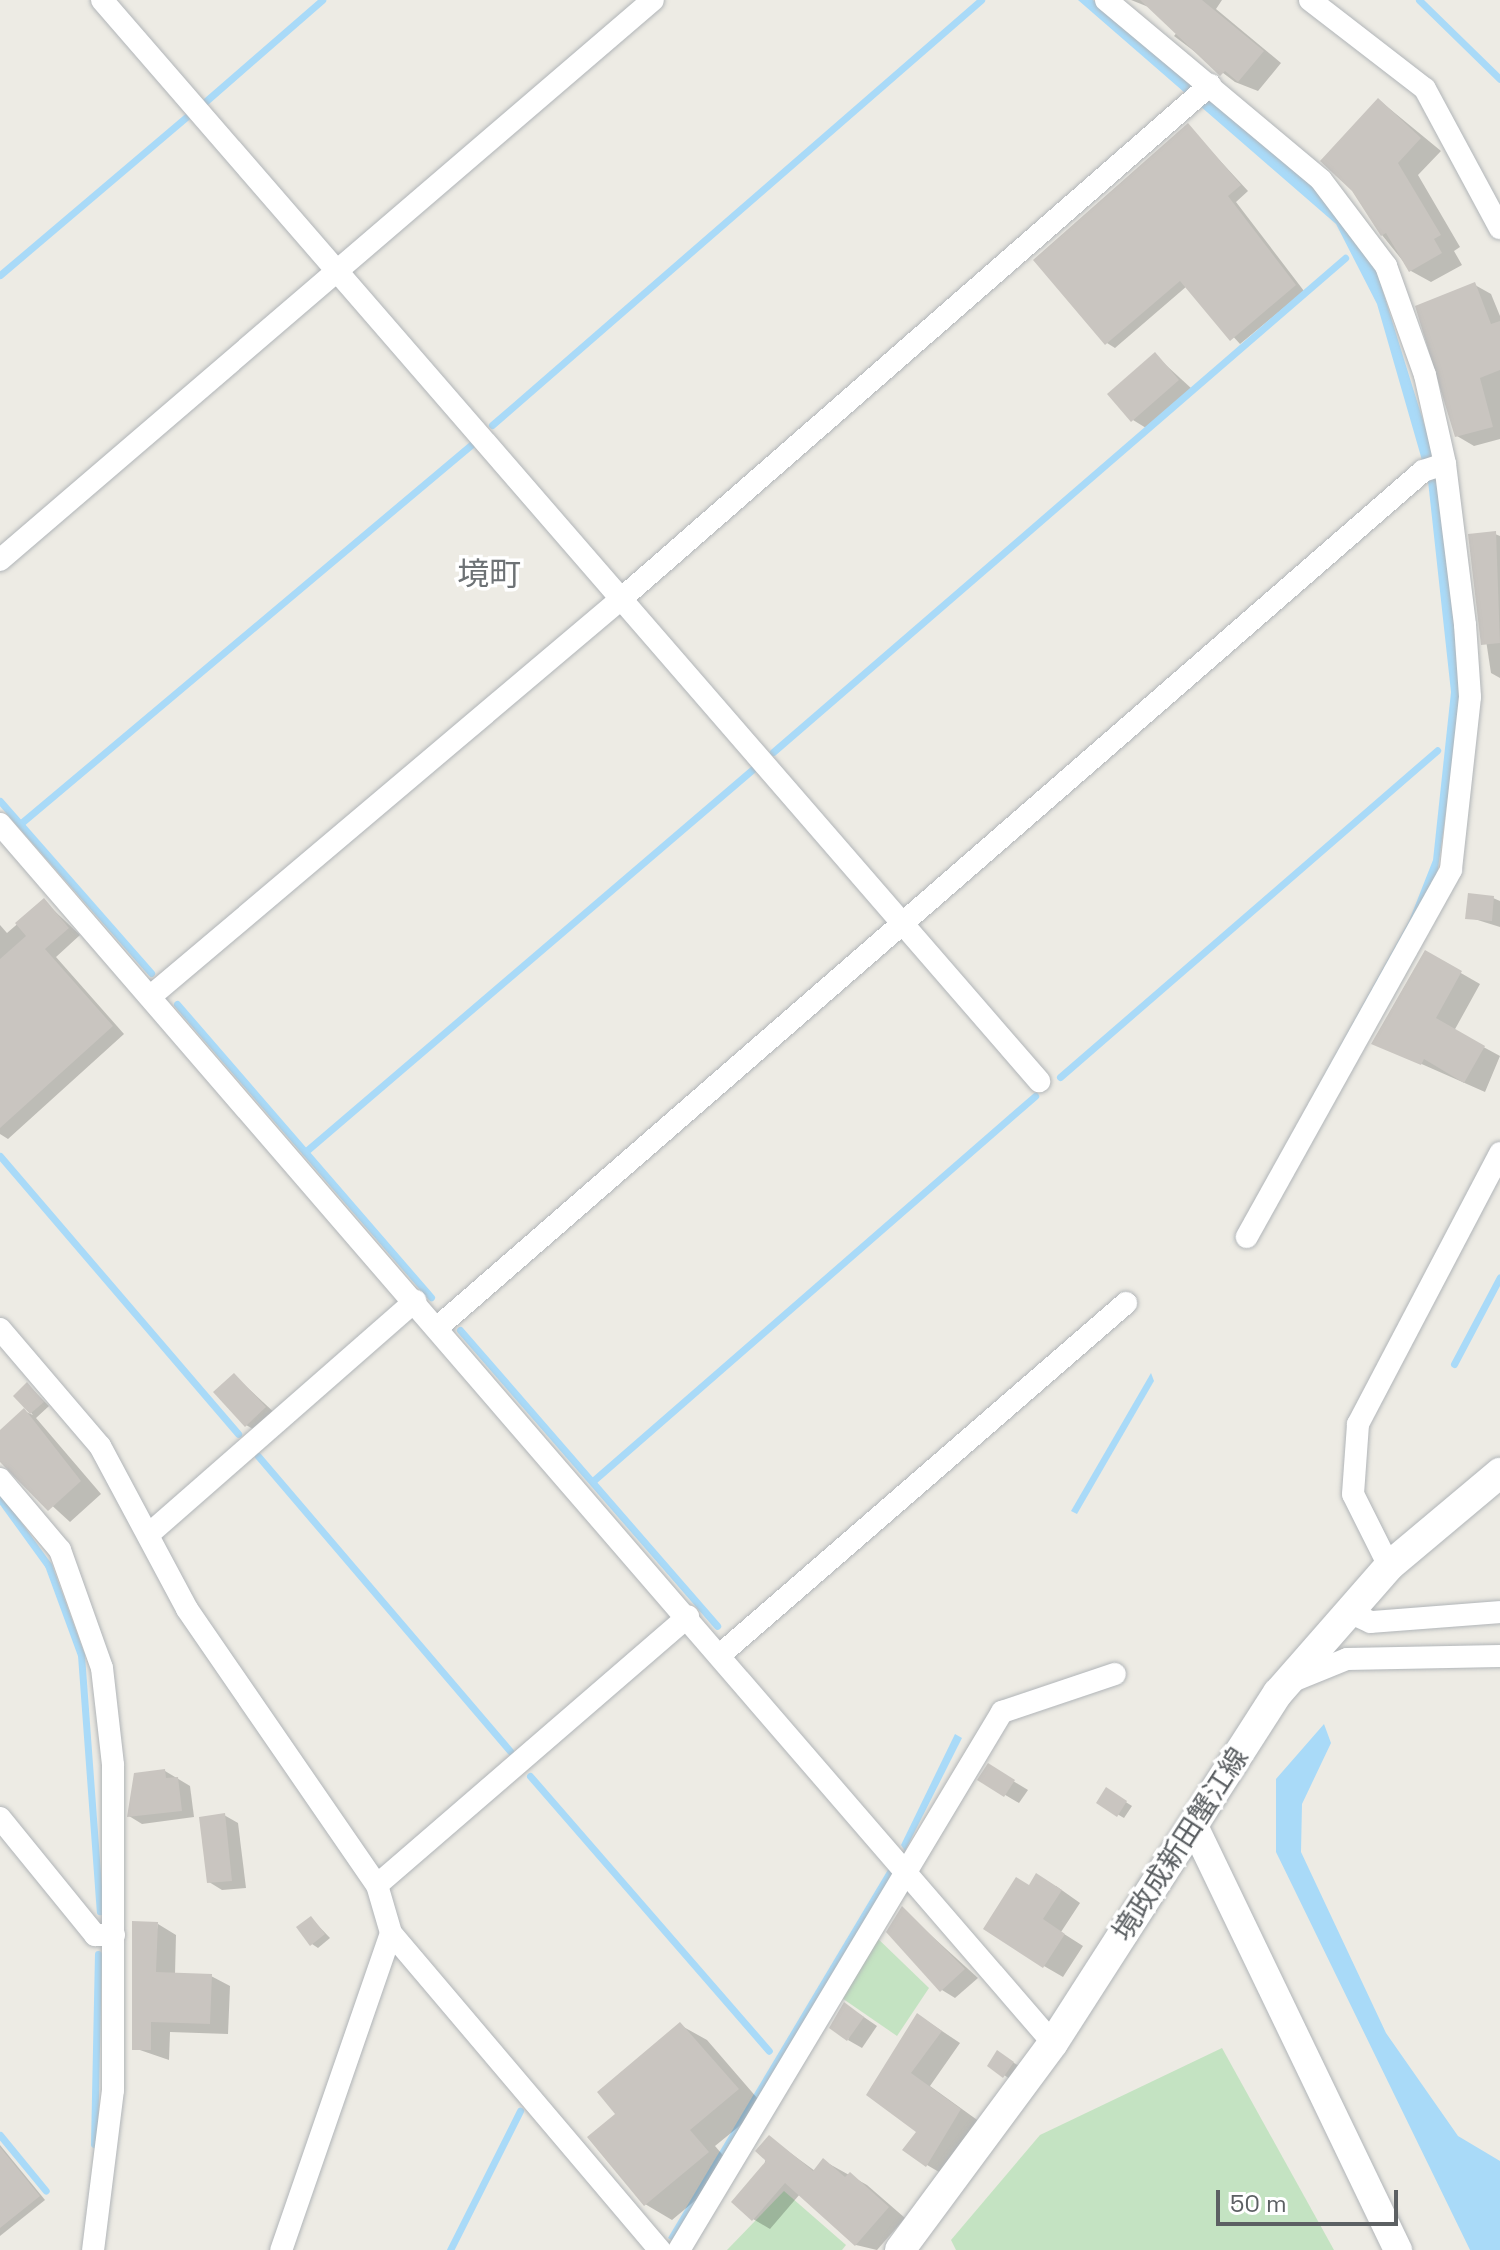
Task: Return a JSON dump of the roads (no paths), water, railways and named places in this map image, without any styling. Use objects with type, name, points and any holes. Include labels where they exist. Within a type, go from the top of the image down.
[{"type":"main road","name":"境政成新田蟹江線","points":[[900,2250],[1053,2043],[1285,1684],[1389,1566],[1500,1473]]},
{"type":"street","points":[[102,0],[1039,1081]]},
{"type":"street","points":[[0,560],[653,0]]},
{"type":"street","points":[[1106,0],[1202,92],[1321,180],[1386,266],[1425,375],[1435,467],[1470,697],[1451,870],[1247,1237]]},
{"type":"street","points":[[1310,0],[1425,89],[1500,228]]},
{"type":"street","points":[[151,996],[621,599],[1202,92]]},
{"type":"street","points":[[438,1327],[1435,467]]},
{"type":"street","points":[[0,824],[905,1867],[1053,2043]]},
{"type":"street","points":[[1389,1566],[1353,1494],[1358,1424],[1500,1153]]},
{"type":"street","points":[[149,1534],[415,1301]]},
{"type":"street","points":[[721,1654],[1126,1303]]},
{"type":"street","points":[[0,1329],[100,1446],[187,1609],[377,1885],[391,1933],[660,2250]]},
{"type":"street","points":[[0,1479],[60,1550],[102,1668],[113,1765],[113,2090],[93,2250]]},
{"type":"street","points":[[1347,1611],[1371,1622],[1500,1612]]},
{"type":"street","points":[[377,1885],[688,1617]]},
{"type":"street","points":[[1285,1684],[1347,1659],[1500,1656]]},
{"type":"street","points":[[679,2250],[905,1867],[1002,1712],[1115,1674]]},
{"type":"street","points":[[0,1818],[95,1935],[114,1935]]},
{"type":"street","points":[[1193,1824],[1398,2250]]},
{"type":"street","points":[[281,2250],[391,1933]]},
{"type":"water","points":[[1078,0],[1093,0],[1306,177],[1375,266],[1435,459],[1462,696],[1436,883],[1229,1248],[1409,921],[1433,860],[1451,692],[1428,481],[1377,304],[1336,224]]},
{"type":"water","points":[[1151,1373],[1154,1381],[1077,1514],[1071,1511]]},
{"type":"water","points":[[1324,1724],[1331,1743],[1302,1804],[1301,1852],[1386,2033],[1458,2136],[1500,2161],[1500,2250],[1470,2250],[1276,1852],[1276,1779]]},
{"type":"water","points":[[955,1734],[962,1738],[905,1851],[901,1845]]},
{"type":"water","points":[[889,1868],[894,1874],[675,2242],[668,2238]]},
{"type":"waterway","points":[[206,101],[322,0]]},
{"type":"waterway","points":[[492,425],[981,0]]},
{"type":"waterway","points":[[1419,0],[1500,79]]},
{"type":"waterway","points":[[0,275],[186,117]]},
{"type":"waterway","points":[[773,752],[1345,258]]},
{"type":"waterway","points":[[20,824],[472,444]]},
{"type":"waterway","points":[[1060,1077],[1437,750]]},
{"type":"waterway","points":[[305,1152],[753,769]]},
{"type":"waterway","points":[[0,801],[151,973]]},
{"type":"waterway","points":[[177,1004],[431,1297]]},
{"type":"waterway","points":[[594,1480],[1035,1096]]},
{"type":"waterway","points":[[0,1156],[238,1434]]},
{"type":"waterway","points":[[1454,1364],[1500,1277]]},
{"type":"waterway","points":[[460,1330],[717,1626]]},
{"type":"waterway","points":[[258,1456],[510,1751]]},
{"type":"waterway","points":[[0,1499],[48,1565],[81,1655],[100,1911]]},
{"type":"waterway","points":[[530,1776],[769,2051]]},
{"type":"waterway","points":[[94,2144],[98,1954]]},
{"type":"waterway","points":[[450,2250],[520,2111]]},
{"type":"waterway","points":[[0,2135],[46,2191]]},
{"type":"district","name":"境町","points":[[489,574]]}]
